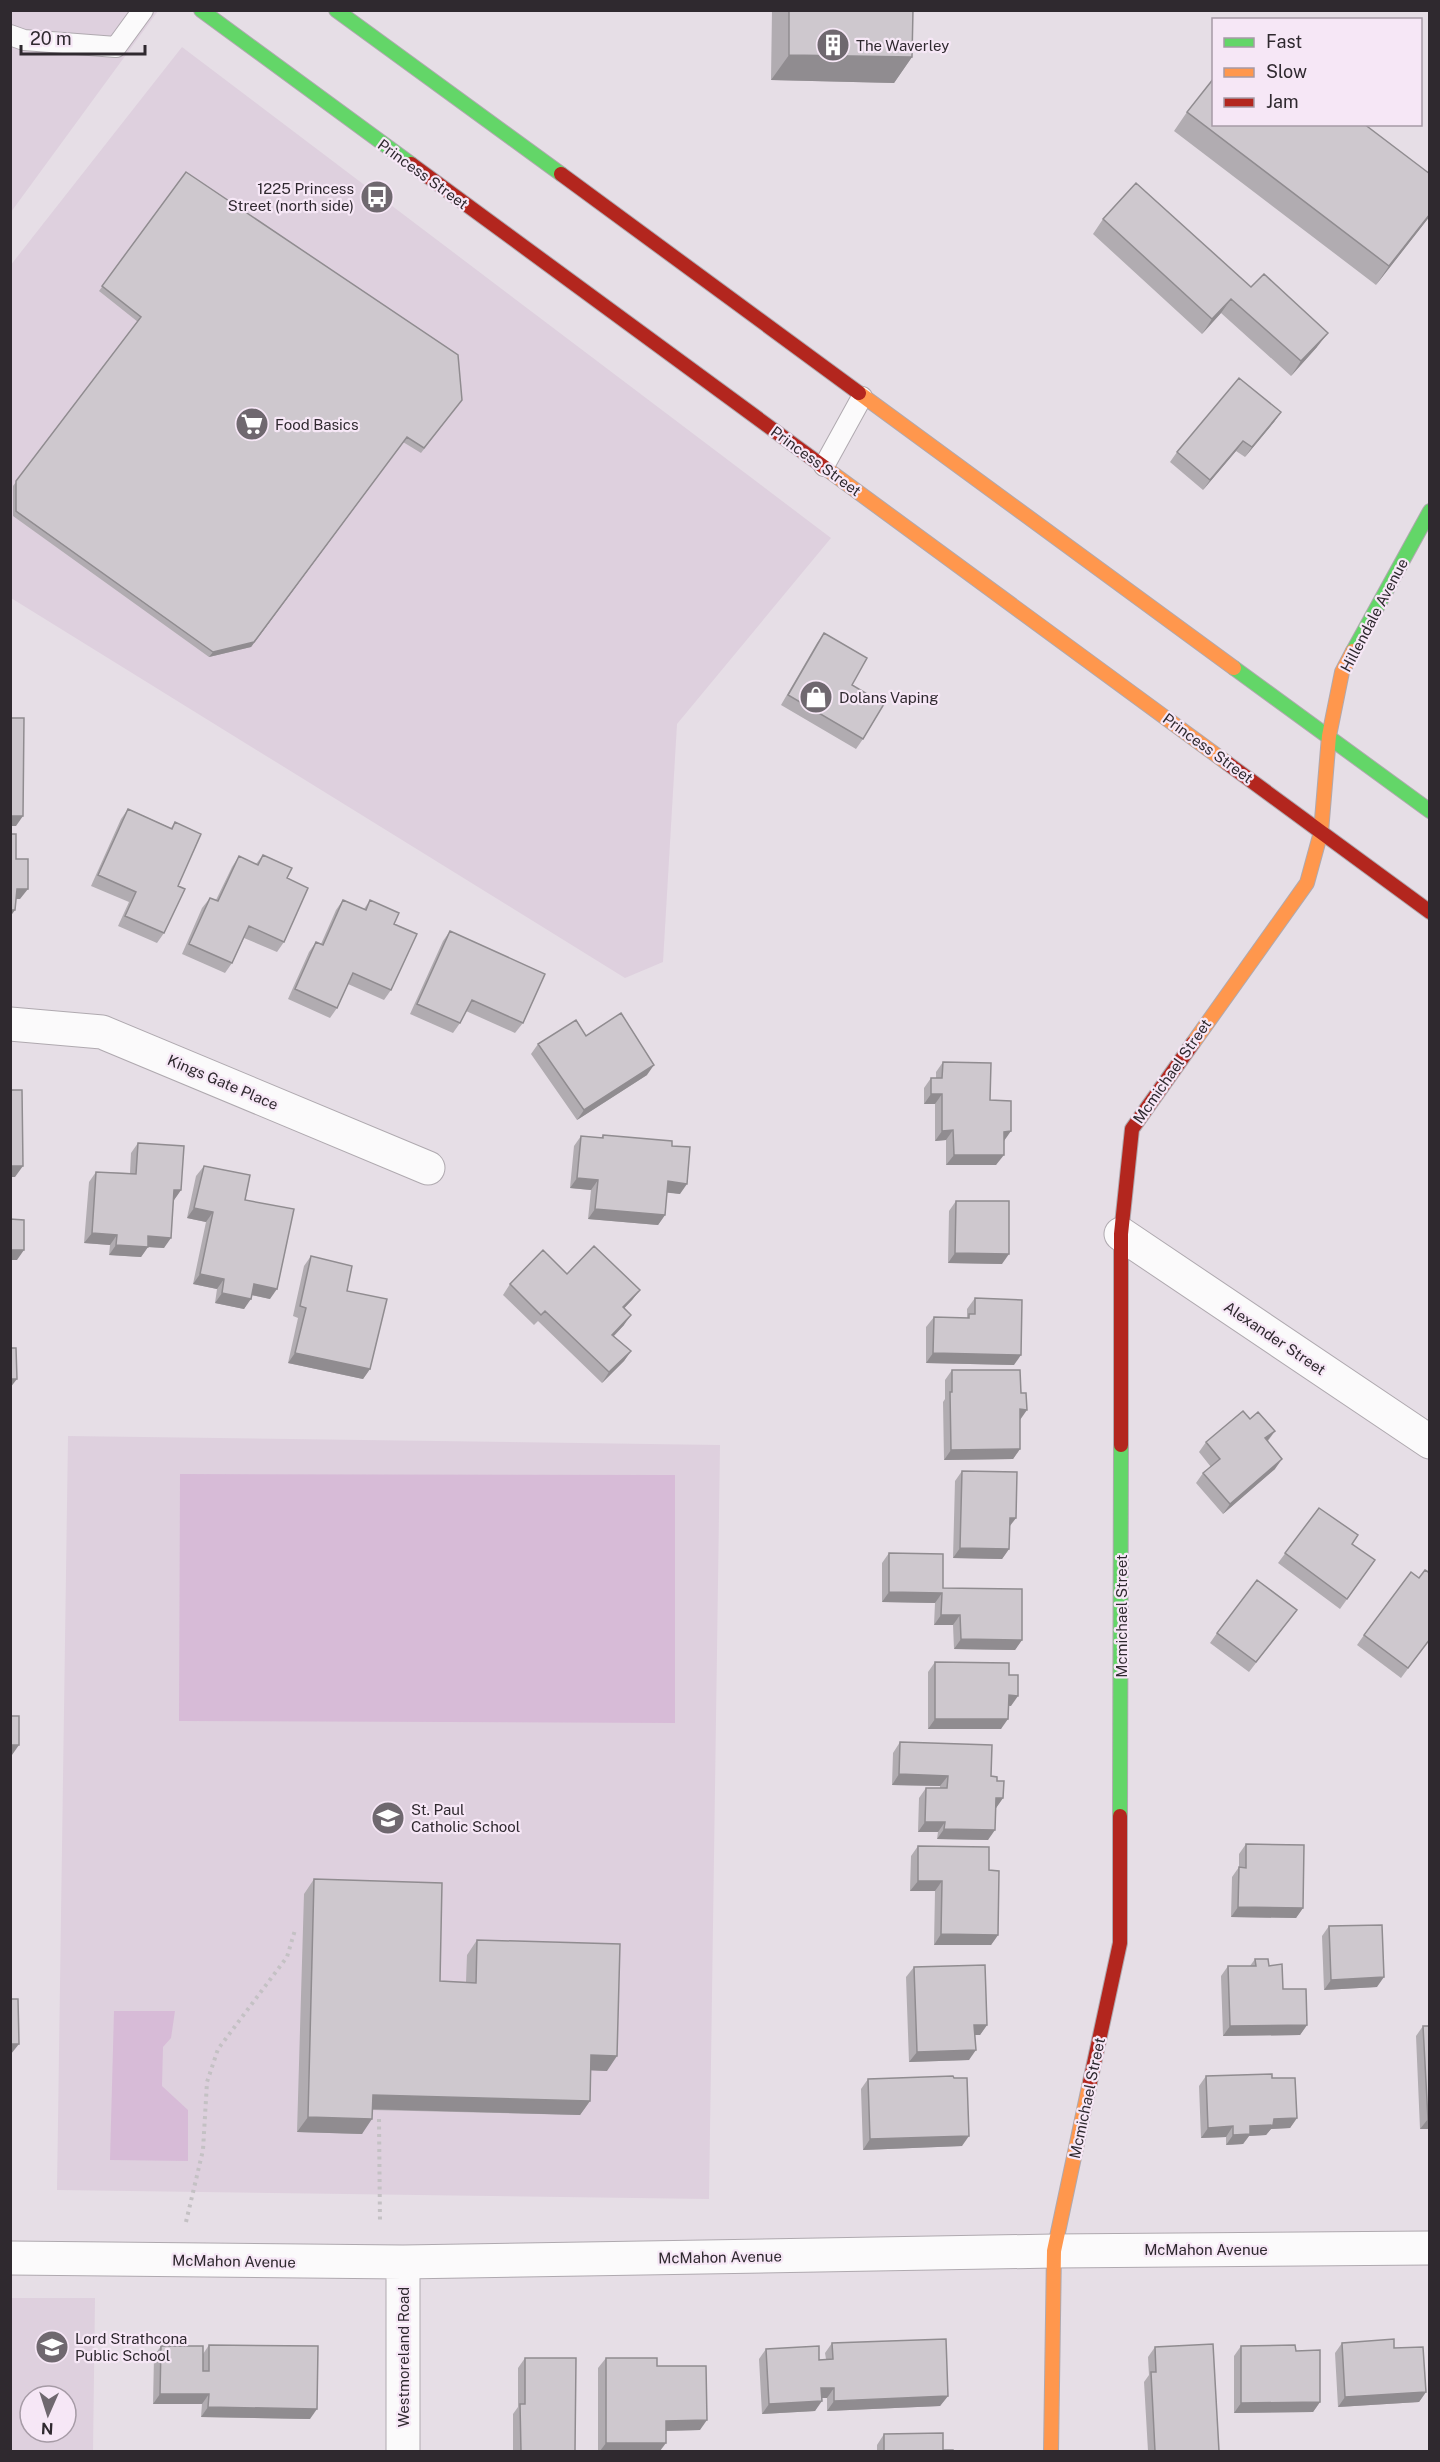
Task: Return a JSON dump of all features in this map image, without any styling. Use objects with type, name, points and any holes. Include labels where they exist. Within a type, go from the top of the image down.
[{"type":"main road","name":"Princess Street","points":[[201,10],[1430,912]]},
{"type":"main road","points":[[336,10],[1430,811]]},
{"type":"main road","name":"Hillendale Avenue","points":[[1322,832],[1329,736],[1342,672],[1430,511]]},
{"type":"main road","name":"Mcmichael Street","points":[[1051,2451],[1054,2251],[1120,1943],[1121,1234],[1132,1129],[1307,882],[1322,832]]},
{"type":"street","name":"Kings Gate Place","points":[[10,1024],[102,1032],[428,1168]]},
{"type":"street","name":"Alexander Street","points":[[1121,1234],[1430,1442]]},
{"type":"street","name":"McMahon Avenue","points":[[10,2258],[404,2262],[1430,2247]]},
{"type":"street","name":"Westmoreland Road","points":[[403,2451],[404,2262]]},
{"type":"lane","points":[[10,35],[24,40],[116,47],[143,10]]},
{"type":"lane","points":[[824,466],[862,397]]},
{"type":"path","points":[[185,2228],[203,2150],[207,2082],[218,2049],[286,1957],[296,1930]]},
{"type":"path","points":[[380,2119],[380,2228]]},
{"type":"shaded area","points":[[11,11],[158,11],[11,212]]},
{"type":"shaded area","points":[[182,47],[831,538],[677,724],[663,962],[625,978],[11,598],[10,266]]},
{"type":"shaded area","name":"St. Paul Catholic School","points":[[68,1436],[720,1445],[709,2199],[57,2190]]},
{"type":"shaded area","points":[[180,1474],[675,1475],[675,1723],[179,1721]]},
{"type":"shaded area","points":[[114,2011],[175,2011],[171,2038],[163,2047],[162,2086],[188,2110],[188,2161],[110,2160]]},
{"type":"shaded area","name":"Lord Strathcona Public School","points":[[11,2298],[95,2298],[93,2451],[11,2451]]},
{"type":"building","points":[[789,10],[913,10],[912,57],[789,55]]},
{"type":"building","points":[[1212,81],[1212,126],[1367,126],[1430,174],[1430,214],[1389,266],[1187,112]]},
{"type":"building","name":"Food Basics","points":[[186,172],[458,355],[462,400],[424,448],[407,437],[254,642],[213,652],[16,511],[16,481],[141,317],[102,286]]},
{"type":"building","points":[[1136,183],[1251,287],[1264,274],[1328,333],[1301,361],[1231,299],[1212,319],[1103,219]]},
{"type":"building","points":[[1239,378],[1281,412],[1252,447],[1243,441],[1210,480],[1177,452]]},
{"type":"building","name":"Dolans Vaping","points":[[824,633],[867,658],[852,685],[884,704],[863,739],[788,695]]},
{"type":"building","points":[[10,718],[24,718],[23,816],[10,816]]},
{"type":"building","points":[[128,809],[172,829],[175,822],[201,834],[178,886],[185,889],[164,933],[125,916],[136,892],[98,875]]},
{"type":"building","points":[[10,834],[16,834],[16,859],[28,859],[28,889],[17,889],[15,910],[10,910]]},
{"type":"building","points":[[263,855],[292,868],[287,878],[308,888],[284,942],[249,926],[232,963],[189,944],[210,898],[218,901],[239,856],[258,865]]},
{"type":"building","points":[[343,900],[366,910],[370,900],[399,913],[394,924],[417,934],[391,990],[353,973],[337,1008],[295,989],[316,942],[323,945]]},
{"type":"building","points":[[450,931],[545,974],[523,1023],[472,1000],[460,1023],[417,1004]]},
{"type":"building","points":[[621,1013],[654,1065],[584,1110],[538,1044],[576,1020],[586,1036]]},
{"type":"building","points":[[943,1062],[991,1063],[990,1100],[1011,1101],[1011,1131],[1004,1132],[1004,1155],[954,1155],[953,1130],[942,1131],[942,1094],[931,1094],[931,1078],[942,1078]]},
{"type":"building","points":[[10,1090],[22,1090],[23,1166],[10,1166]]},
{"type":"building","points":[[603,1135],[672,1141],[672,1146],[690,1147],[687,1184],[668,1181],[665,1215],[595,1209],[598,1180],[577,1178],[581,1136],[603,1138]]},
{"type":"building","points":[[138,1143],[184,1146],[181,1190],[174,1190],[171,1238],[148,1236],[148,1247],[116,1245],[117,1235],[92,1233],[96,1172],[136,1174]]},
{"type":"building","points":[[204,1166],[250,1175],[245,1200],[294,1209],[277,1289],[254,1284],[251,1299],[222,1293],[224,1279],[200,1274],[213,1212],[194,1208]]},
{"type":"building","points":[[956,1201],[1009,1201],[1009,1254],[955,1253]]},
{"type":"building","points":[[10,1219],[24,1220],[24,1250],[11,1250],[11,1275],[10,1275]]},
{"type":"building","points":[[594,1246],[640,1290],[623,1307],[631,1315],[612,1335],[631,1351],[609,1372],[545,1311],[541,1315],[510,1284],[543,1250],[567,1274]]},
{"type":"building","points":[[311,1256],[352,1266],[347,1291],[387,1299],[370,1369],[295,1353],[306,1308],[300,1306]]},
{"type":"building","points":[[975,1298],[1022,1300],[1021,1355],[933,1353],[934,1317],[969,1318],[969,1314],[975,1314]]},
{"type":"building","points":[[10,1348],[16,1348],[17,1379],[10,1379]]},
{"type":"building","points":[[952,1370],[1020,1370],[1021,1393],[1026,1393],[1027,1410],[1020,1409],[1020,1449],[951,1450]]},
{"type":"building","points":[[1243,1411],[1250,1419],[1258,1412],[1275,1431],[1265,1438],[1282,1459],[1230,1504],[1203,1473],[1220,1459],[1206,1442]]},
{"type":"building","points":[[962,1471],[1017,1472],[1016,1518],[1010,1518],[1009,1549],[960,1548]]},
{"type":"building","points":[[1319,1508],[1358,1535],[1352,1544],[1375,1560],[1347,1599],[1285,1553]]},
{"type":"building","points":[[889,1553],[943,1554],[943,1588],[1022,1589],[1022,1640],[961,1639],[960,1615],[941,1615],[942,1593],[889,1592]]},
{"type":"building","points":[[1425,1570],[1430,1573],[1430,1639],[1408,1668],[1364,1635],[1411,1572],[1419,1578]]},
{"type":"building","points":[[1257,1580],[1297,1610],[1256,1662],[1217,1633]]},
{"type":"building","points":[[935,1662],[1009,1663],[1009,1675],[1018,1675],[1018,1696],[1009,1695],[1008,1719],[935,1719]]},
{"type":"building","points":[[10,1716],[19,1716],[19,1745],[10,1745]]},
{"type":"building","points":[[900,1742],[992,1745],[991,1776],[997,1777],[997,1781],[1004,1781],[1003,1798],[996,1798],[995,1830],[944,1829],[945,1822],[925,1822],[926,1788],[947,1788],[948,1776],[899,1774]]},
{"type":"building","points":[[10,1802],[11,1865],[10,1865]]},
{"type":"building","points":[[1246,1844],[1304,1845],[1303,1908],[1238,1907],[1239,1867],[1246,1868]]},
{"type":"building","points":[[918,1846],[989,1847],[989,1870],[999,1871],[998,1935],[941,1934],[942,1881],[918,1881]]},
{"type":"building","points":[[314,1879],[442,1883],[440,1981],[476,1983],[477,1940],[620,1944],[617,2056],[591,2055],[590,2101],[373,2095],[372,2119],[308,2117]]},
{"type":"building","points":[[1382,1925],[1384,1977],[1331,1980],[1329,1926]]},
{"type":"building","points":[[1255,1959],[1268,1959],[1269,1966],[1282,1964],[1283,1989],[1306,1989],[1307,2025],[1230,2026],[1228,1966],[1256,1966]]},
{"type":"building","points":[[985,1965],[987,2025],[974,2025],[976,2050],[917,2052],[914,1967]]},
{"type":"building","points":[[10,1999],[18,1999],[19,2044],[10,2044]]},
{"type":"building","points":[[1423,2026],[1430,2026],[1430,2119],[1428,2119]]},
{"type":"building","points":[[1272,2074],[1272,2078],[1295,2078],[1297,2118],[1274,2119],[1273,2125],[1250,2126],[1250,2134],[1233,2135],[1233,2126],[1208,2128],[1206,2076]]},
{"type":"building","points":[[953,2076],[954,2078],[967,2078],[969,2136],[870,2139],[868,2079]]},
{"type":"building","points":[[946,2339],[948,2396],[834,2401],[834,2388],[821,2388],[822,2401],[769,2404],[766,2349],[819,2346],[819,2360],[833,2359],[832,2343]]},
{"type":"building","points":[[1394,2339],[1394,2348],[1423,2347],[1426,2392],[1345,2397],[1342,2343]]},
{"type":"building","points":[[1213,2344],[1219,2451],[1155,2451],[1151,2372],[1156,2372],[1155,2347]]},
{"type":"building","points":[[209,2345],[318,2346],[317,2409],[208,2407],[209,2394],[160,2394],[161,2346],[203,2346],[203,2371],[209,2371]]},
{"type":"building","points":[[1295,2345],[1296,2351],[1320,2350],[1320,2402],[1241,2403],[1241,2346]]},
{"type":"building","points":[[525,2358],[576,2358],[575,2451],[521,2451],[520,2404],[525,2404]]},
{"type":"building","points":[[606,2358],[657,2358],[657,2366],[706,2366],[707,2420],[666,2421],[666,2443],[606,2443]]},
{"type":"building","points":[[943,2433],[943,2450],[953,2451],[884,2451],[884,2434]]},
{"type":"traffic: fast","points":[[201,10],[411,164]]},
{"type":"traffic: fast","points":[[336,10],[561,174]]},
{"type":"traffic: fast","points":[[1353,651],[1430,511]]},
{"type":"traffic: fast","points":[[1234,668],[1430,811]]},
{"type":"traffic: fast","points":[[1120,1816],[1121,1445]]},
{"type":"traffic: slow","points":[[859,393],[1234,668]]},
{"type":"traffic: slow","points":[[828,470],[1227,763]]},
{"type":"traffic: slow","points":[[1193,1043],[1307,883],[1321,832],[1329,736],[1342,672],[1353,651]]},
{"type":"traffic: slow","points":[[1051,2452],[1054,2251],[1090,2082]]},
{"type":"traffic: jam","points":[[411,164],[828,470]]},
{"type":"traffic: jam","points":[[561,174],[859,393]]},
{"type":"traffic: jam","points":[[1227,763],[1430,912]]},
{"type":"traffic: jam","points":[[1121,1445],[1121,1234],[1132,1129],[1193,1043]]},
{"type":"traffic: jam","points":[[1090,2082],[1120,1943],[1120,1816]]},
{"type":"place","name":"The Waverley","points":[[833,45]]},
{"type":"place","name":"1225 Princess Street (north side)","points":[[377,197]]},
{"type":"place","name":"Food Basics","points":[[252,424]]},
{"type":"place","name":"Dolans Vaping","points":[[816,697]]},
{"type":"place","name":"St. Paul Catholic School","points":[[388,1818]]},
{"type":"place","name":"Lord Strathcona Public School","points":[[52,2347]]}]
